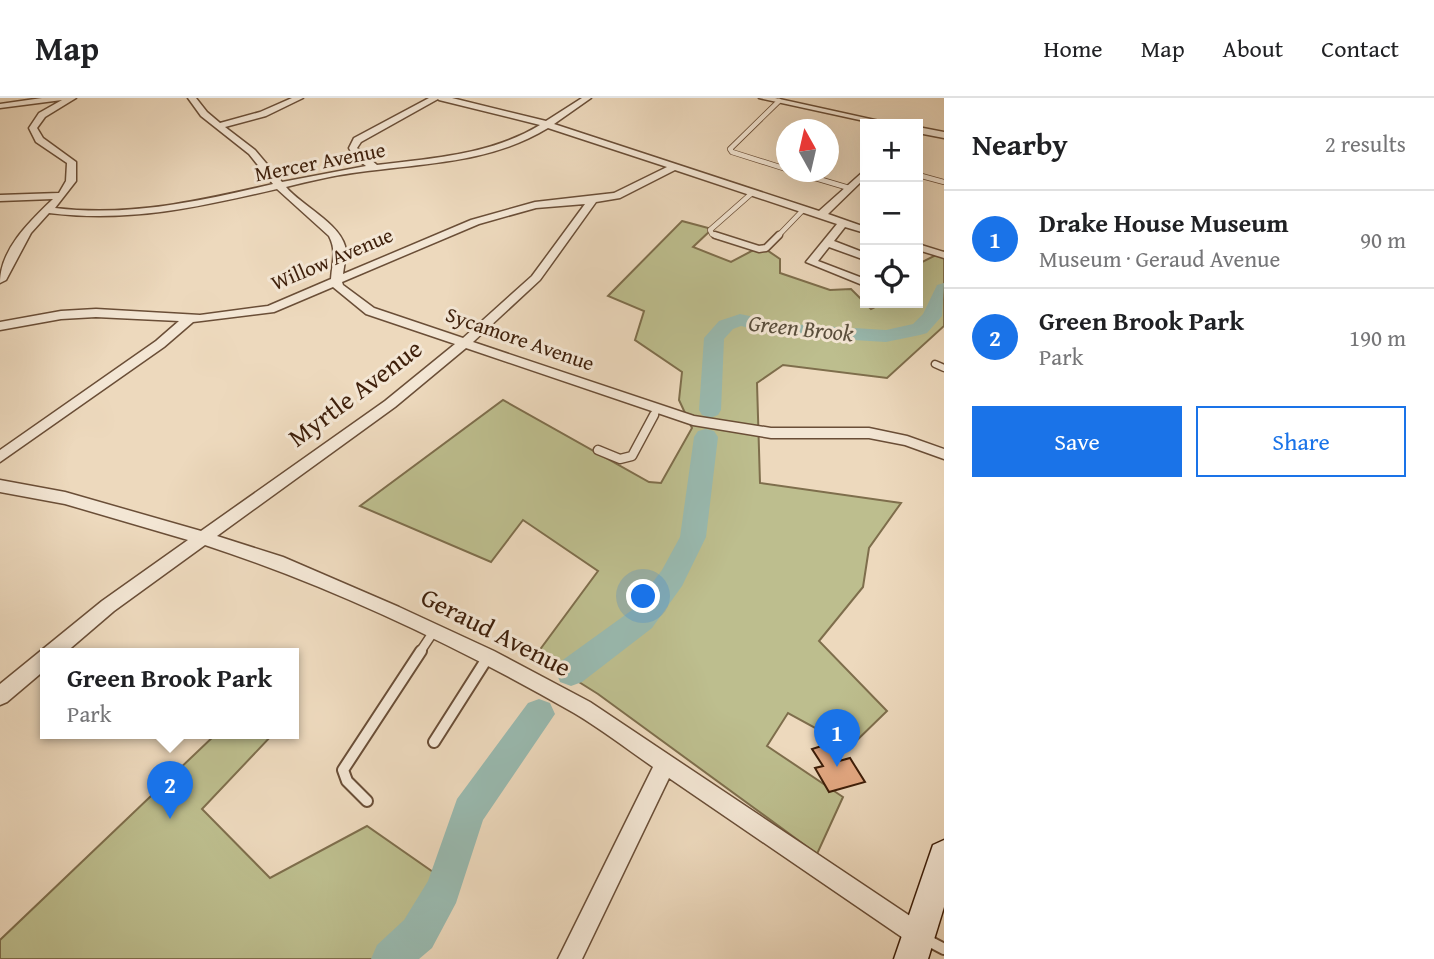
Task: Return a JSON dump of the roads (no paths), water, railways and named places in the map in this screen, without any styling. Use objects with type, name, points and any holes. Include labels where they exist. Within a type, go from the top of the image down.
[{"type":"main road","points":[[924,948],[944,856]]},
{"type":"street","points":[[0,106],[61,98]]},
{"type":"street","points":[[27,117],[72,98]]},
{"type":"street","points":[[192,98],[219,126],[253,154],[279,187],[336,238],[341,249],[341,263],[335,281]]},
{"type":"street","points":[[219,126],[263,114],[299,98]]},
{"type":"street","points":[[374,167],[356,154],[353,148],[357,140],[435,98]]},
{"type":"street","points":[[442,98],[546,124],[860,228]]},
{"type":"street","name":"Mercer Avenue","points":[[48,210],[83,215],[142,212],[205,203],[374,167],[445,159],[502,147],[587,98]]},
{"type":"street","points":[[763,98],[865,119]]},
{"type":"street","points":[[0,106],[27,117],[36,136],[65,156],[74,169],[61,196],[30,227],[0,280]]},
{"type":"street","points":[[923,131],[944,135]]},
{"type":"street","points":[[593,200],[617,196],[674,167]]},
{"type":"street","points":[[820,216],[860,178]]},
{"type":"street","points":[[0,198],[61,196]]},
{"type":"street","name":"Willow Avenue","points":[[0,326],[61,315],[96,313],[189,319],[270,309],[425,242],[514,209],[593,200]]},
{"type":"street","name":"Myrtle Avenue","points":[[58,648],[108,606],[390,404],[497,316],[536,278],[593,200]]},
{"type":"street","points":[[843,223],[811,262],[860,282]]},
{"type":"street","points":[[827,242],[860,255]]},
{"type":"street","name":"Sycamore Avenue","points":[[335,281],[358,303],[370,310],[693,420],[771,433],[869,433],[907,441],[944,454]]},
{"type":"street","points":[[0,457],[149,352],[189,319]]},
{"type":"street","name":"Geraud Avenue","points":[[0,486],[65,498],[203,537],[277,562],[488,657],[583,708],[666,763],[924,948]]},
{"type":"street","points":[[0,696],[40,663]]},
{"type":"street","points":[[570,959],[666,763]]},
{"type":"lane","points":[[776,166],[732,152],[730,149],[779,101]]},
{"type":"lane","points":[[923,177],[944,183]]},
{"type":"lane","points":[[829,182],[849,188]]},
{"type":"lane","points":[[752,193],[710,230],[712,234],[759,249],[766,248],[803,210]]},
{"type":"lane","points":[[935,364],[944,368]]},
{"type":"lane","points":[[598,450],[620,459],[632,456],[658,408]]},
{"type":"lane","points":[[367,801],[347,781],[343,770],[434,631]]},
{"type":"lane","points":[[434,742],[488,657]]},
{"type":"waterway","name":"Green Brook","points":[[710,410],[714,338],[726,325],[740,320],[788,330],[886,336],[920,329],[932,316],[944,289]]},
{"type":"waterway","name":"Green Brook","points":[[571,672],[642,619],[672,578],[693,537],[706,437]]},
{"type":"waterway","name":"Green Brook","points":[[391,959],[418,934],[443,890],[469,811],[539,714]]},
{"type":"place","name":"Drake House Museum","points":[[837,767]]},
{"type":"place","name":"Green Brook Park","points":[[170,819]]}]
